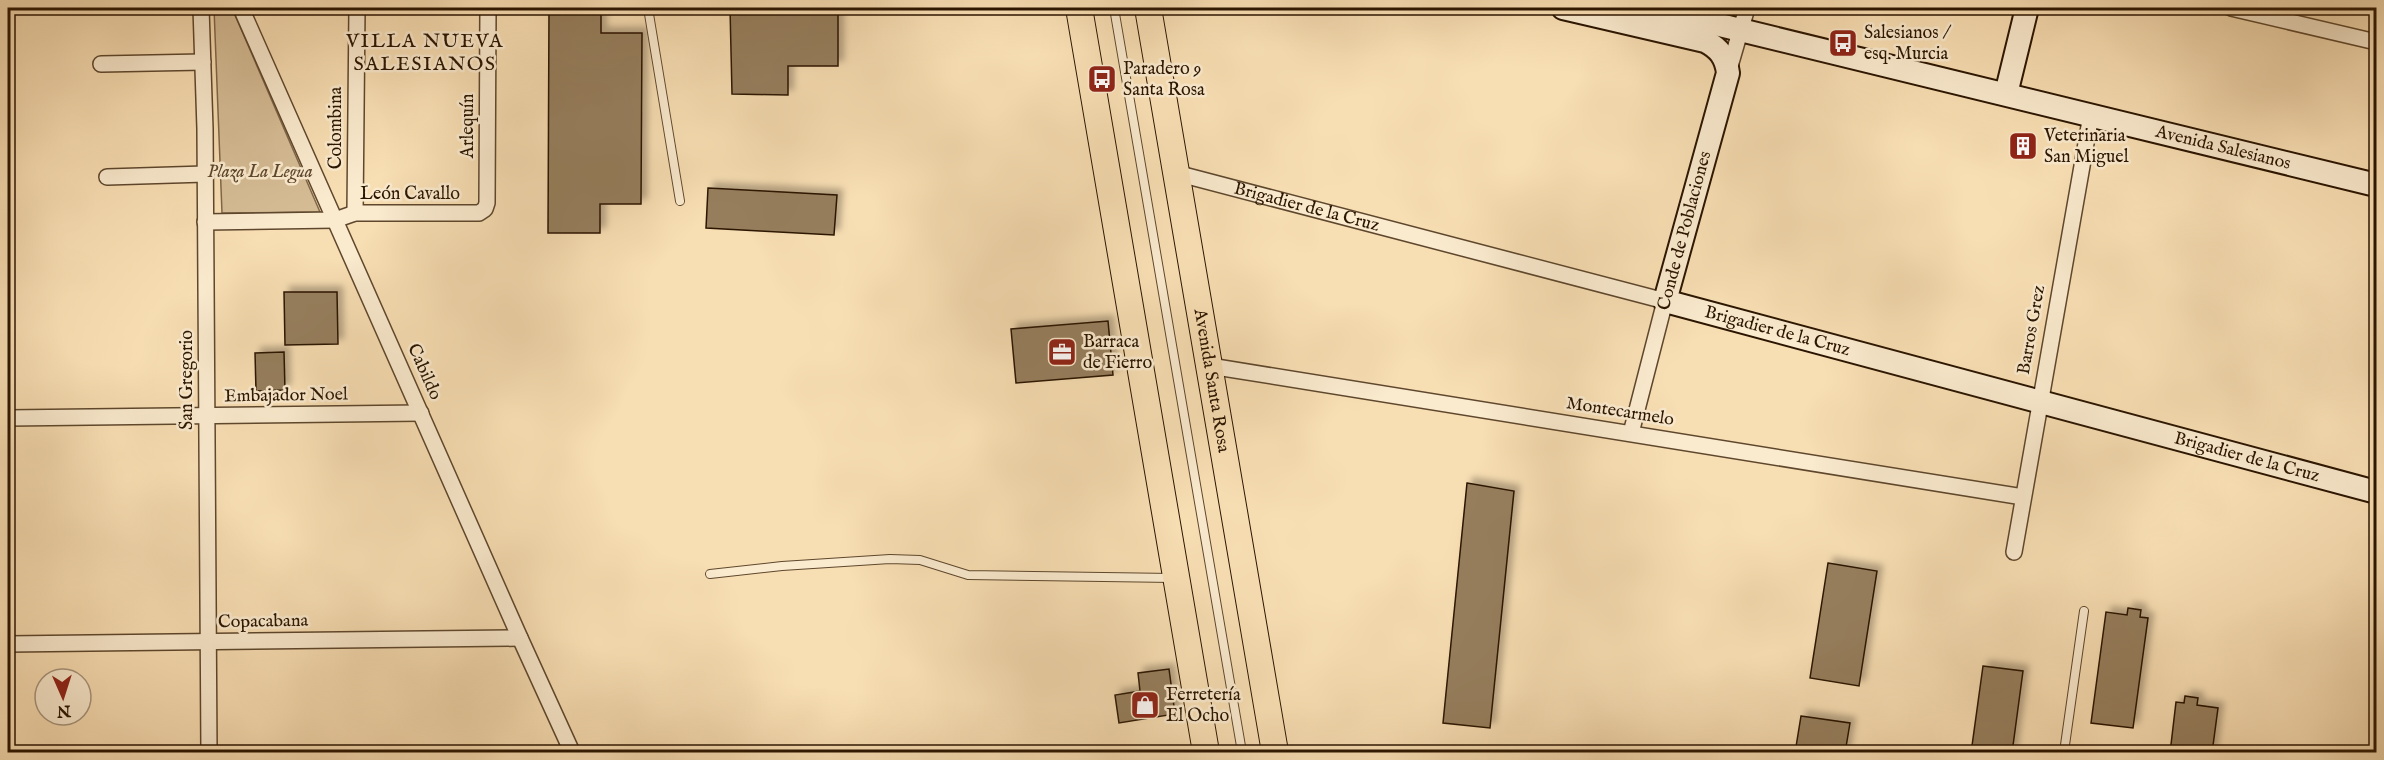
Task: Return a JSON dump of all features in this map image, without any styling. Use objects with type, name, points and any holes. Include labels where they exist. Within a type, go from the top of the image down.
[{"type":"main road","points":[[1079,8],[1206,753]]},
{"type":"main road","name":"Avenida Santa Rosa","points":[[1148,8],[1275,753]]},
{"type":"main road","points":[[1563,8],[1705,41],[1723,55],[1728,73]]},
{"type":"main road","name":"Avenida Salesianos","points":[[1650,8],[1744,18],[2006,94],[2376,185]]},
{"type":"main road","points":[[2006,94],[2027,8]]},
{"type":"main road","name":"Conde de Poblaciones","points":[[1665,301],[1728,73]]},
{"type":"main road","name":"Brigadier de la Cruz","points":[[1665,301],[2376,492]]},
{"type":"street","name":"San Gregorio","points":[[201,8],[205,174],[209,753]]},
{"type":"street","name":"Cabildo","points":[[241,8],[572,753]]},
{"type":"street","name":"Colombina","points":[[355,213],[357,8]]},
{"type":"street","name":"Arlequín","points":[[485,209],[487,203],[488,8]]},
{"type":"street","points":[[2231,8],[2376,42]]},
{"type":"street","name":"Conde de Poblaciones","points":[[1728,73],[1744,18]]},
{"type":"street","points":[[101,64],[203,62]]},
{"type":"street","name":"Barros Grez","points":[[2014,552],[2091,115]]},
{"type":"street","name":"Brigadier de la Cruz","points":[[1176,173],[1665,301]]},
{"type":"street","points":[[108,177],[205,174]]},
{"type":"street","name":"León Cavallo","points":[[205,222],[335,219],[355,213],[479,213],[485,209]]},
{"type":"street","name":"Conde de Poblaciones","points":[[1630,433],[1665,301]]},
{"type":"street","name":"Montecarmelo","points":[[1210,366],[2023,497]]},
{"type":"street","name":"Embajador Noel","points":[[8,418],[421,413]]},
{"type":"street","name":"Copacabana","points":[[8,644],[520,638]]},
{"type":"lane","points":[[648,8],[680,201]]},
{"type":"lane","points":[[1114,8],[1242,753]]},
{"type":"lane","points":[[710,574],[782,566],[890,560],[920,561],[968,575],[1178,579]]},
{"type":"lane","points":[[2064,753],[2084,611]]},
{"type":"green space","name":"Plaza La Legua","points":[[214,8],[232,8],[320,212],[222,213]]},
{"type":"building","points":[[549,8],[601,8],[601,33],[642,33],[641,204],[600,204],[600,233],[548,233]]},
{"type":"building","points":[[730,8],[838,8],[838,66],[788,66],[788,95],[732,94]]},
{"type":"building","points":[[708,188],[837,195],[834,235],[706,228]]},
{"type":"building","points":[[284,292],[337,292],[338,344],[285,345]]},
{"type":"building","name":"Barraca de Fierro","points":[[1108,321],[1113,375],[1016,383],[1011,329]]},
{"type":"building","points":[[284,352],[285,390],[256,391],[255,353]]},
{"type":"building","points":[[1467,483],[1514,491],[1490,728],[1443,723]]},
{"type":"building","points":[[1828,563],[1877,571],[1859,686],[1810,678]]},
{"type":"building","points":[[2128,608],[2141,610],[2140,617],[2148,618],[2133,728],[2091,723],[2106,612],[2127,615]]},
{"type":"building","points":[[1983,666],[2023,671],[2012,753],[1971,753]]},
{"type":"building","name":"Ferretería El Ocho","points":[[1169,669],[1175,714],[1119,723],[1115,695],[1140,691],[1138,673]]},
{"type":"building","points":[[2185,696],[2198,698],[2197,705],[2218,708],[2212,753],[2170,753],[2176,702],[2184,703]]},
{"type":"building","points":[[1801,716],[1850,723],[1845,753],[1795,753]]},
{"type":"place","name":"Salesianos / esq. Murcia","points":[[1843,43]]},
{"type":"place","name":"Paradero 9 Santa Rosa","points":[[1102,79]]},
{"type":"place","name":"Veterinaria San Miguel","points":[[2023,146]]},
{"type":"place","name":"Barraca de Fierro","points":[[1062,352]]},
{"type":"place","name":"Ferretería El Ocho","points":[[1145,705]]},
{"type":"district","name":"VILLA NUEVA SALESIANOS","points":[[425,52]]}]
